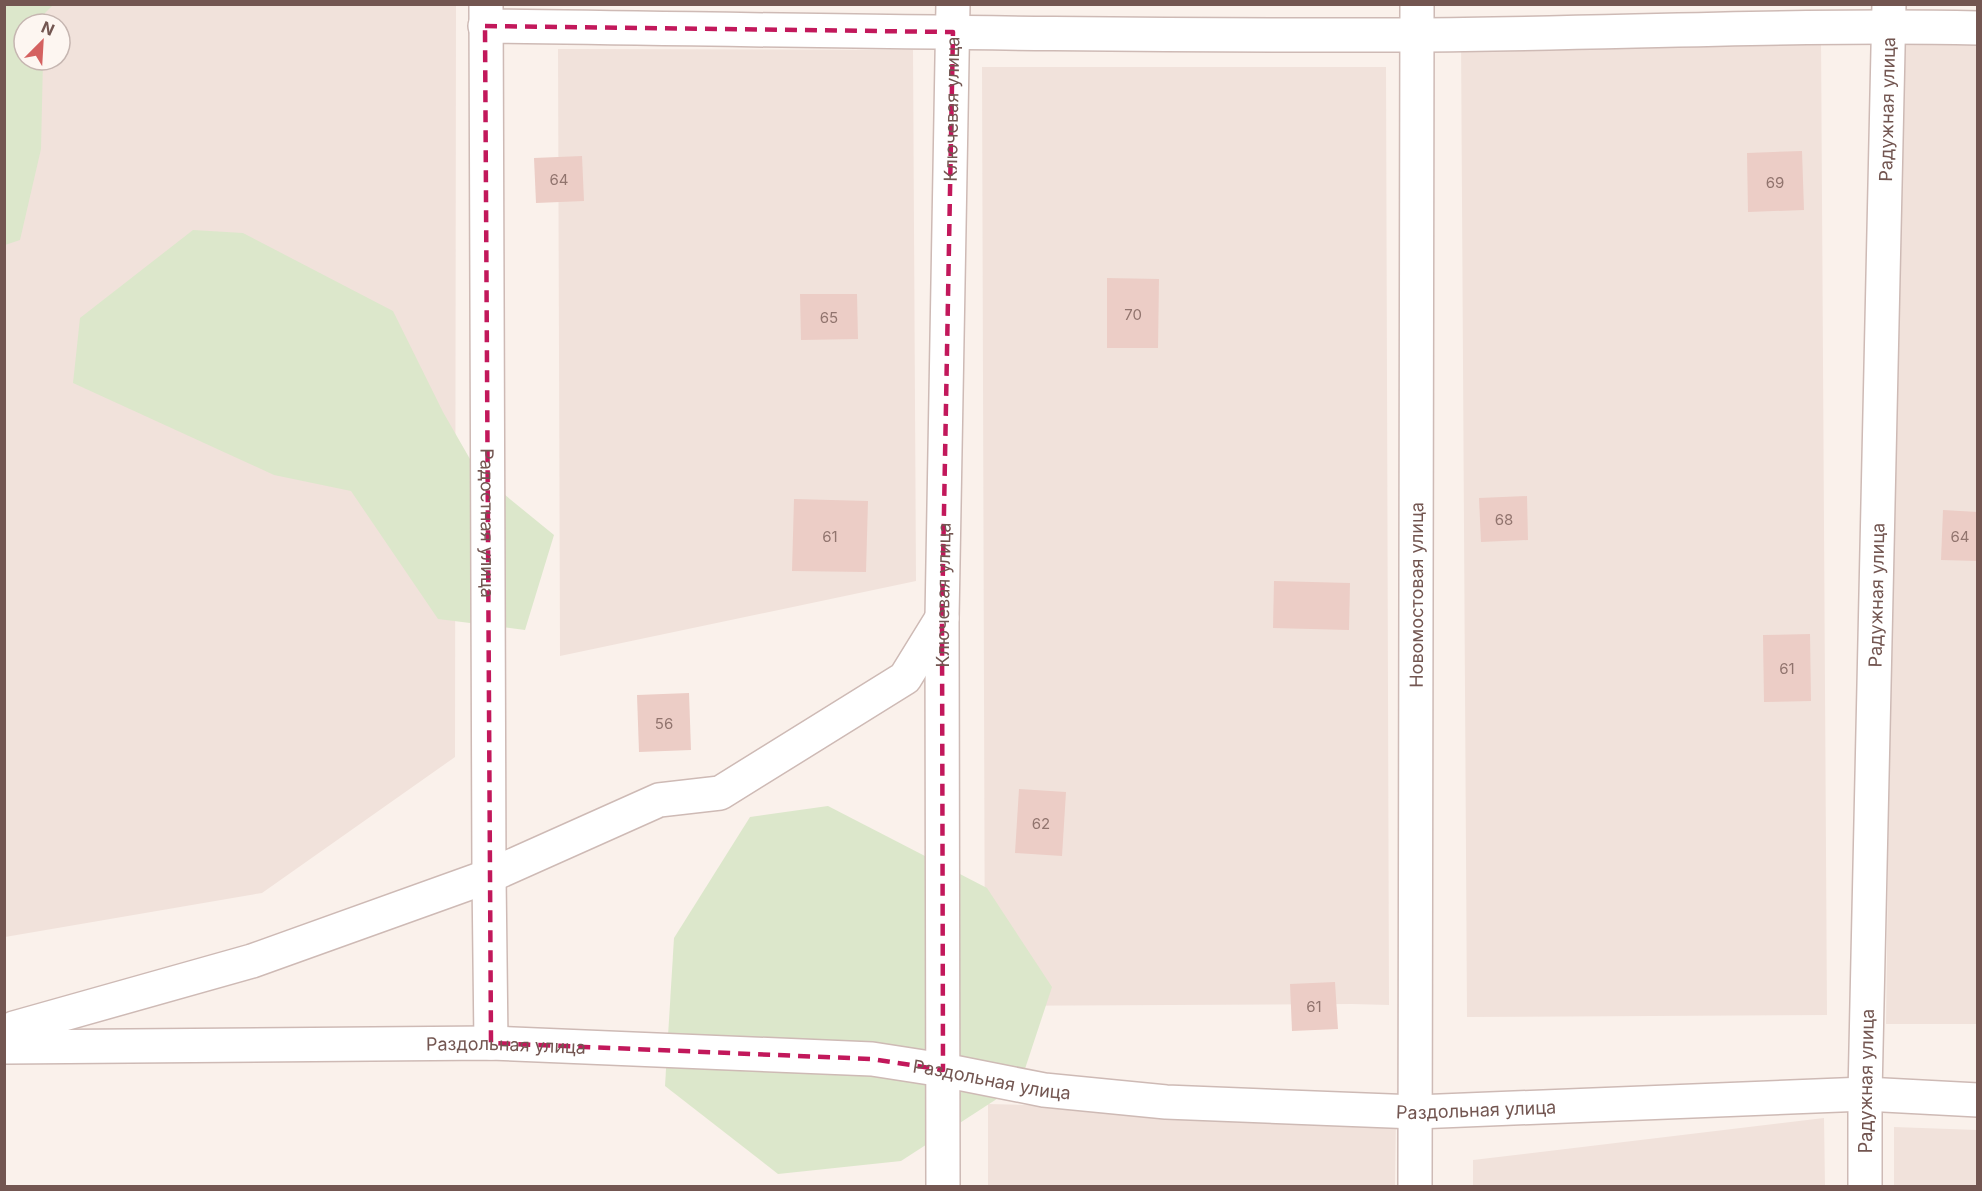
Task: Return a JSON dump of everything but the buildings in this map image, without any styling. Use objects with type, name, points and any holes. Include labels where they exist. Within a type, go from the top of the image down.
[{"type":"street","points":[[486,15],[1417,20],[1889,15],[1977,28]]},
{"type":"street","name":"Радостная улица","points":[[486,15],[491,1043]]},
{"type":"street","name":"Радужная улица","points":[[1866,1186],[1865,1094],[1889,15]]},
{"type":"street","name":"Ключевая улица","points":[[943,1186],[942,618],[953,18]]},
{"type":"street","name":"Новомостовая улица","points":[[1415,1186],[1417,20]]},
{"type":"street","points":[[4,1033],[14,1028],[252,961],[489,876],[658,800],[720,794],[905,678],[942,618]]},
{"type":"street","name":"Раздольная улица","points":[[4,1047],[491,1043],[872,1059],[1044,1090],[1166,1102],[1416,1112],[1865,1094],[1977,1100]]},
{"type":"highlighted area","points":[[485,26],[953,32],[942,618],[943,1070],[872,1059],[491,1043]]},
{"type":"shaded area","points":[[5,5],[456,5],[455,757],[262,893],[5,937]]},
{"type":"shaded area","points":[[1821,36],[1827,1015],[1467,1017],[1461,37]]},
{"type":"shaded area","points":[[1977,44],[1977,1024],[1886,1024],[1898,45]]},
{"type":"shaded area","points":[[558,49],[913,50],[916,581],[560,656]]},
{"type":"shaded area","points":[[982,67],[1386,67],[1389,1005],[985,1006]]},
{"type":"shaded area","points":[[988,1104],[1396,1114],[1395,1186],[988,1186]]},
{"type":"shaded area","points":[[1824,1118],[1825,1186],[1473,1186],[1473,1160]]},
{"type":"shaded area","points":[[1894,1127],[1977,1130],[1977,1186],[1894,1186]]},
{"type":"green space","points":[[5,4],[53,5],[46,12],[12,12],[12,72],[43,72],[41,149],[20,240],[5,245]]},
{"type":"green space","points":[[193,230],[243,233],[393,311],[443,412],[478,473],[554,535],[525,630],[438,619],[351,491],[274,475],[73,383],[80,318]]},
{"type":"green space","points":[[828,806],[987,888],[1052,987],[1020,1084],[901,1161],[778,1174],[665,1086],[674,938],[750,817]]}]
